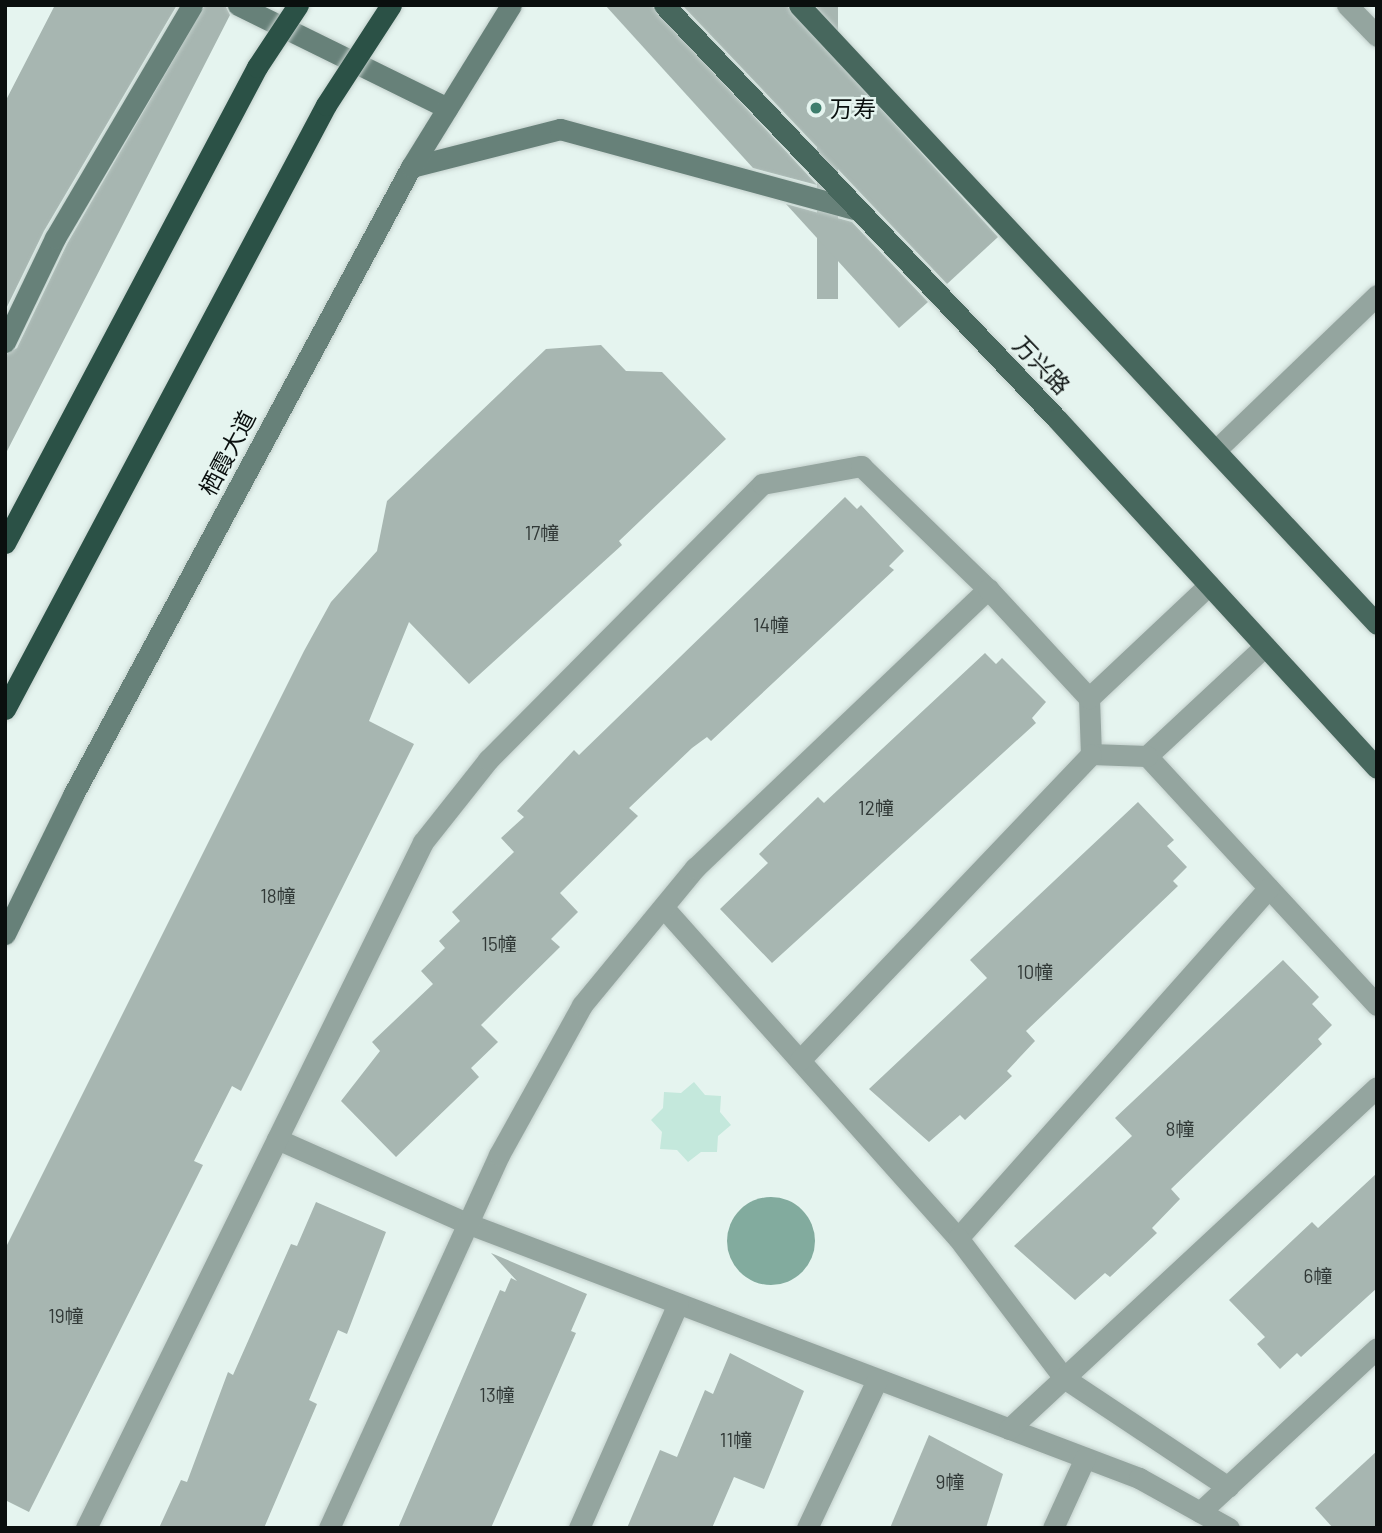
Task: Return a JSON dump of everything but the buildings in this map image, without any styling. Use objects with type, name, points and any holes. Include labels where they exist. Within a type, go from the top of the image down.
[{"type":"highway","points":[[5,544],[257,67],[298,5]]},
{"type":"highway","points":[[5,709],[326,104],[391,5]]},
{"type":"main road","points":[[5,342],[55,238],[192,5]]},
{"type":"main road","points":[[238,5],[447,108]]},
{"type":"main road","name":"栖霞大道","points":[[5,934],[73,794],[411,167],[511,5]]},
{"type":"main road","name":"万兴路","points":[[664,5],[1209,585],[1377,768]]},
{"type":"main road","points":[[799,5],[1217,449],[1377,624]]},
{"type":"main road","points":[[411,167],[560,129],[858,210]]},
{"type":"lane","points":[[1347,5],[1377,36]]},
{"type":"lane","points":[[1217,449],[1377,295]]},
{"type":"lane","points":[[86,1528],[423,842],[488,761],[762,484],[862,466],[988,589],[1088,698],[1091,754],[800,1060]]},
{"type":"lane","points":[[1088,698],[1209,585]]},
{"type":"lane","points":[[329,1528],[499,1155],[582,1004],[695,869],[988,589]]},
{"type":"lane","points":[[1091,754],[1147,756],[1265,646]]},
{"type":"lane","points":[[1147,756],[1377,1005]]},
{"type":"lane","points":[[958,1238],[1269,888]]},
{"type":"lane","points":[[663,907],[958,1238],[1063,1378],[1228,1487]]},
{"type":"lane","points":[[1009,1429],[1377,1087]]},
{"type":"lane","points":[[278,1139],[469,1224],[1139,1478],[1229,1528]]},
{"type":"lane","points":[[579,1528],[678,1304]]},
{"type":"lane","points":[[1200,1512],[1377,1348]]},
{"type":"lane","points":[[807,1528],[877,1380]]},
{"type":"lane","points":[[1053,1528],[1086,1458]]},
{"type":"shaded area","points":[[694,1082],[705,1095],[721,1096],[720,1112],[731,1125],[718,1136],[717,1152],[701,1152],[688,1162],[677,1150],[660,1149],[662,1132],[651,1120],[663,1108],[664,1092],[681,1093]]},
{"type":"shaded area","points":[[771,1197],[796,1204],[808,1216],[815,1241],[808,1266],[796,1278],[771,1285],[746,1278],[734,1266],[727,1241],[734,1216],[746,1204]]},
{"type":"place","name":"万寿","points":[[816,108]]}]
